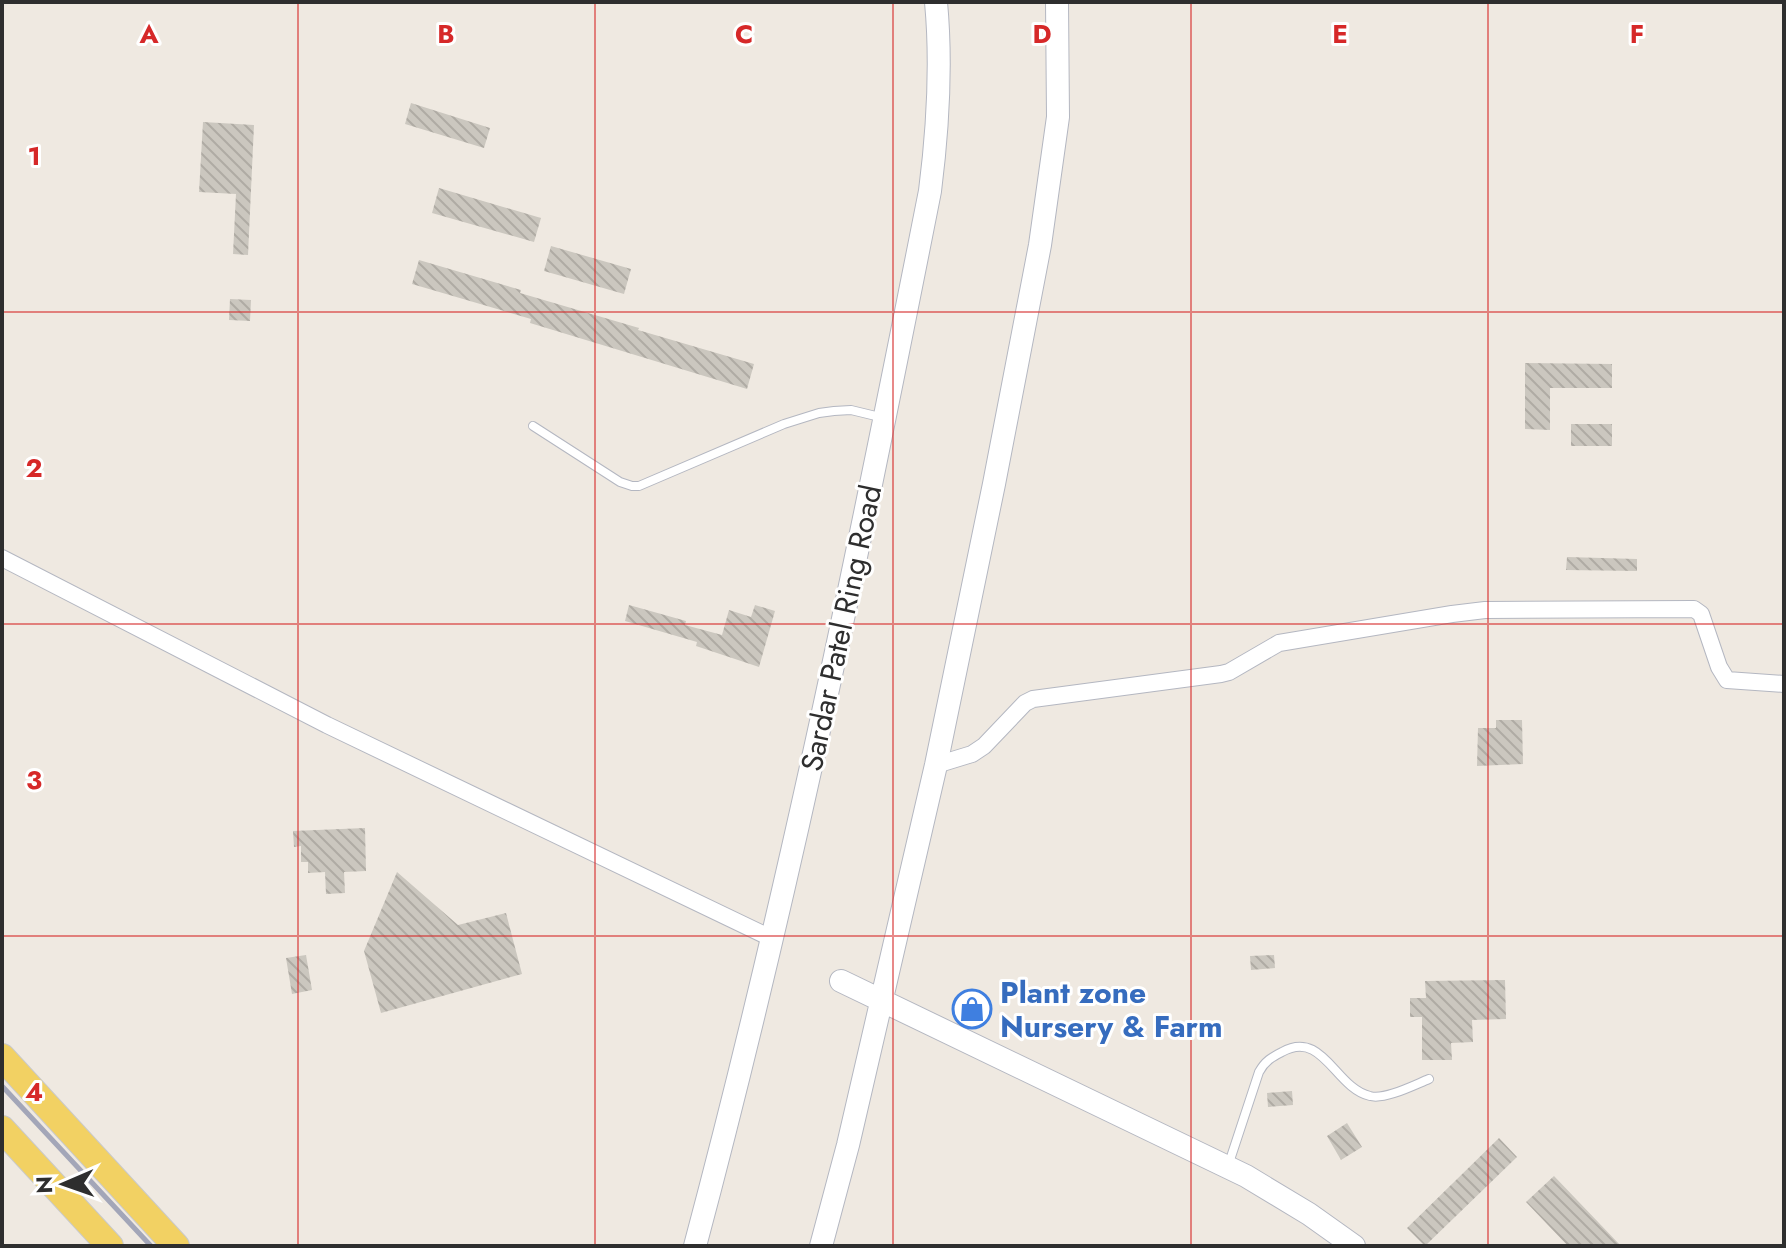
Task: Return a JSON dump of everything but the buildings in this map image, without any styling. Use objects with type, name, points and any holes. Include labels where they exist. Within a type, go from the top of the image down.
[{"type":"main road","points":[[2,1057],[176,1246]]},
{"type":"main road","points":[[2,1129],[110,1246]]},
{"type":"street","name":"Sardar Patel Ring Road","points":[[695,1246],[773,939],[868,508],[930,191],[939,93],[936,2]]},
{"type":"street","points":[[821,1246],[848,1145],[936,765],[1042,231],[1058,117],[1057,2]]},
{"type":"street","points":[[2,558],[327,725],[773,939]]},
{"type":"street","points":[[936,765],[972,754],[984,746],[1025,703],[1033,699],[1221,674],[1279,643],[1485,610],[1690,608],[1701,614],[1719,667],[1727,680],[1784,684]]},
{"type":"street","points":[[841,981],[1246,1176],[1354,1246]]},
{"type":"lane","points":[[533,426],[620,482],[639,486],[784,424],[819,413],[851,410],[885,418]]},
{"type":"lane","points":[[1227,1167],[1259,1072],[1268,1059],[1290,1047],[1300,1045],[1312,1048],[1356,1089],[1372,1097],[1381,1097],[1429,1079]]},
{"type":"railway","points":[[2,1086],[151,1246]]},
{"type":"place","name":"Plant zone Nursery & Farm","points":[[972,1009]]}]
